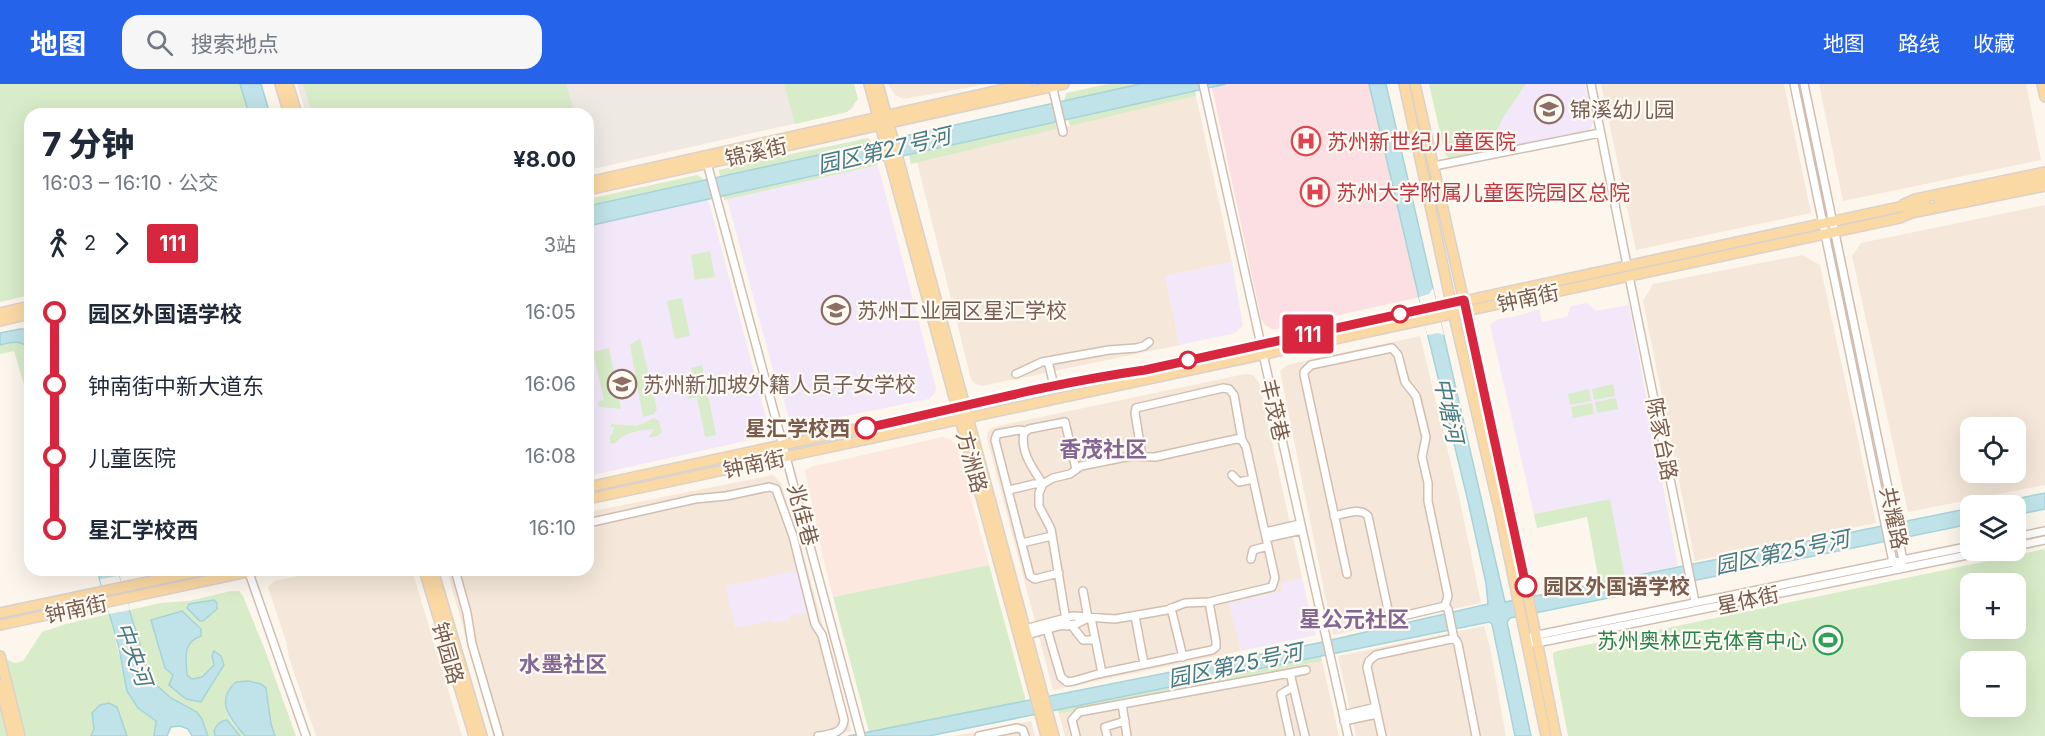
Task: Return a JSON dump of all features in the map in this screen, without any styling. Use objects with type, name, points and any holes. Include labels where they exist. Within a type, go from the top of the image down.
[{"type":"main road","points":[[280,84],[287,108]]},
{"type":"main road","points":[[288,84],[295,108]]},
{"type":"main road","name":"方洲路","points":[[868,84],[888,136],[1040,698],[1054,736]]},
{"type":"main road","name":"方洲路","points":[[878,84],[883,120]]},
{"type":"main road","name":"锦溪街","points":[[883,120],[1027,84]]},
{"type":"main road","name":"锦溪街","points":[[594,188],[706,160],[883,120],[1064,84]]},
{"type":"main road","points":[[1404,84],[1451,303],[1490,467],[1546,736]]},
{"type":"main road","points":[[1415,84],[1464,300],[1556,736]]},
{"type":"main road","points":[[2042,84],[2045,97]]},
{"type":"main road","name":"锦溪街","points":[[594,181],[706,160]]},
{"type":"main road","points":[[1899,207],[1915,199],[2045,172]]},
{"type":"main road","name":"钟南街","points":[[594,486],[1111,374],[1424,321],[1900,218],[1911,213],[2045,179]]},
{"type":"main road","name":"钟南街","points":[[594,498],[964,418],[1421,309],[1899,207],[2045,186]]},
{"type":"main road","points":[[1900,218],[1912,219],[2045,192]]},
{"type":"main road","points":[[0,313],[24,307]]},
{"type":"main road","points":[[0,321],[24,315]]},
{"type":"main road","name":"方洲路","points":[[964,418],[1026,632],[1040,698]]},
{"type":"main road","name":"钟南街","points":[[0,613],[175,576]]},
{"type":"main road","name":"钟南街","points":[[0,625],[223,576]]},
{"type":"main road","name":"钟园路","points":[[426,576],[474,736]]},
{"type":"main road","name":"钟园路","points":[[435,576],[482,736]]},
{"type":"main road","points":[[0,656],[20,736]]},
{"type":"main road","points":[[0,685],[13,736]]},
{"type":"main road","name":"方洲路","points":[[1044,712],[1046,736]]},
{"type":"street","name":"丰茂巷","points":[[1203,84],[1348,736]]},
{"type":"street","points":[[1590,84],[1627,265]]},
{"type":"street","name":"共耀路","points":[[1794,84],[1828,222]]},
{"type":"street","name":"共耀路","points":[[1804,84],[1830,233],[1889,542],[1893,562],[1899,569],[1903,560],[1896,523],[1830,233]]},
{"type":"street","points":[[1052,85],[1063,132]]},
{"type":"street","points":[[1434,166],[1600,133]]},
{"type":"street","name":"兆佳巷","points":[[706,160],[861,735]]},
{"type":"street","name":"陈家台路","points":[[1629,276],[1695,602]]},
{"type":"street","points":[[1016,374],[1038,363],[1104,351],[1136,348],[1149,342]]},
{"type":"street","points":[[1347,574],[1304,372],[1311,365],[1389,348],[1395,349],[1405,382],[1416,396],[1426,436],[1422,457],[1428,483],[1428,501],[1448,596],[1447,609],[1453,635],[1458,644],[1476,736]]},
{"type":"street","points":[[1048,361],[1054,386]]},
{"type":"street","points":[[1026,632],[1090,618],[1115,619],[1135,616],[1189,602],[1209,602],[1272,587],[1275,578],[1242,440],[1234,395],[1229,389],[1223,388],[1136,408],[1142,456]]},
{"type":"street","points":[[1059,573],[1031,578],[995,436],[1065,422],[1076,469]]},
{"type":"street","points":[[1025,431],[1022,443],[1042,486],[1038,506],[1049,525],[1052,536],[1068,623],[1083,640],[1095,640]]},
{"type":"street","points":[[1042,486],[1053,478],[1070,474],[1076,469],[1126,456],[1155,457],[1236,439],[1242,440]]},
{"type":"street","points":[[1232,475],[1239,482],[1253,479]]},
{"type":"street","points":[[1009,490],[1034,484],[1042,486]]},
{"type":"street","points":[[594,521],[654,507],[772,488],[778,493],[793,536],[815,621],[822,635],[844,720],[843,727],[838,732],[818,736]]},
{"type":"street","points":[[1334,516],[1360,511],[1368,516],[1390,619],[1447,609]]},
{"type":"street","points":[[1251,559],[1253,550],[1266,539],[1301,527]]},
{"type":"street","points":[[2026,535],[2045,531]]},
{"type":"street","points":[[1022,543],[1052,536]]},
{"type":"street","points":[[2026,544],[2045,540]]},
{"type":"street","name":"星体街","points":[[1537,639],[1695,602],[1960,548]]},
{"type":"street","name":"星体街","points":[[1526,641],[1960,557]]},
{"type":"street","points":[[252,576],[306,736]]},
{"type":"street","points":[[457,576],[468,613],[472,644],[499,736]]},
{"type":"street","points":[[1083,591],[1102,673]]},
{"type":"street","points":[[1047,630],[1059,673],[1064,680],[1074,681],[1209,651],[1216,647],[1209,602]]},
{"type":"street","points":[[1172,608],[1183,657]]},
{"type":"street","points":[[1135,616],[1144,664]]},
{"type":"street","points":[[815,621],[830,617]]},
{"type":"street","points":[[1026,632],[1047,630],[1068,623]]},
{"type":"street","points":[[1382,736],[1367,667],[1371,658],[1453,635]]},
{"type":"street","points":[[1076,736],[1072,722],[1077,713],[1306,670]]},
{"type":"street","points":[[1290,673],[1305,736]]},
{"type":"street","points":[[1290,736],[1281,694],[1293,687]]},
{"type":"street","points":[[1122,704],[1127,736]]},
{"type":"street","points":[[1344,718],[1377,710]]},
{"type":"street","points":[[1107,736],[1105,727],[1125,721]]},
{"type":"street","points":[[979,736],[1020,729],[1025,736]]},
{"type":"shaded area","points":[[297,84],[852,84],[856,100],[853,108],[847,112],[594,169],[594,108],[304,108]]},
{"type":"shaded area","points":[[888,84],[988,84],[904,99],[895,95]]},
{"type":"shaded area","name":"苏州大学附属儿童医院园区总院","points":[[1226,84],[1369,84],[1420,297],[1276,329],[1265,325],[1261,319],[1212,87]]},
{"type":"shaded area","name":"锦溪幼儿园","points":[[1526,84],[1585,84],[1593,122],[1591,128],[1586,133],[1497,149],[1494,136]]},
{"type":"shaded area","points":[[1601,84],[1784,84],[1811,213],[1636,250]]},
{"type":"shaded area","points":[[1819,84],[2026,84],[2041,160],[1843,201]]},
{"type":"shaded area","points":[[1196,96],[1232,262],[1165,276],[1180,345],[982,386],[974,383],[971,379],[917,162]]},
{"type":"shaded area","name":"苏州工业园区星汇学校","points":[[878,165],[936,388],[935,393],[929,399],[796,426],[790,422],[774,374],[727,199]]},
{"type":"shaded area","points":[[708,198],[768,425],[766,433],[759,438],[594,475],[594,225]]},
{"type":"shaded area","points":[[2045,205],[2045,485],[1994,495],[1960,495],[1960,502],[1908,512],[1852,256],[1861,243]]},
{"type":"shaded area","points":[[1802,255],[1820,265],[1876,523],[1695,561],[1643,301],[1653,284]]},
{"type":"shaded area","points":[[1232,262],[1243,326],[1235,333],[1180,345],[1165,276]]},
{"type":"shaded area","name":"园区外国语学校","points":[[1587,303],[1596,311],[1629,305],[1678,566],[1625,577],[1609,499],[1534,514],[1490,325],[1496,320],[1539,309],[1542,322],[1567,317],[1571,306]]},
{"type":"shaded area","points":[[1420,336],[1460,501],[1481,603],[1333,635],[1280,371],[1287,365]]},
{"type":"shaded area","points":[[1245,374],[1253,375],[1259,383],[1302,578],[1282,583],[1283,591],[1229,603],[1241,651],[1053,690],[987,438],[988,432],[993,427]]},
{"type":"shaded area","points":[[942,437],[951,439],[957,447],[989,565],[833,597],[805,471],[811,467]]},
{"type":"shaded area","points":[[773,475],[781,483],[797,530],[851,731],[827,736],[493,736],[449,576],[594,576],[594,511]]},
{"type":"shaded area","points":[[800,570],[810,612],[790,616],[790,620],[774,623],[772,620],[735,628],[726,586]]},
{"type":"shaded area","points":[[299,576],[414,576],[462,736],[316,736],[268,587],[274,581]]},
{"type":"shaded area","points":[[1302,578],[1316,635],[1241,651],[1229,603],[1283,591],[1281,583]]},
{"type":"shaded area","points":[[1484,626],[1506,736],[1356,736],[1338,656]]},
{"type":"shaded area","points":[[1322,661],[1339,736],[1065,736],[1059,714]]},
{"type":"shaded area","points":[[1031,721],[1035,736],[954,736]]},
{"type":"green space","points":[[0,84],[240,84],[247,108],[24,108],[24,296],[0,302]]},
{"type":"green space","points":[[303,84],[566,84],[573,108],[310,108]]},
{"type":"green space","points":[[784,84],[854,84],[858,99],[847,112],[795,124]]},
{"type":"green space","points":[[1108,84],[1139,84],[1064,101],[1066,93]]},
{"type":"green space","points":[[1429,84],[1526,84],[1503,118],[1494,138],[1489,141],[1487,151],[1448,158],[1445,154]]},
{"type":"green space","points":[[1195,91],[1196,96],[1070,126],[1068,119]]},
{"type":"green space","points":[[1055,122],[1057,129],[911,164],[909,155]]},
{"type":"green space","points":[[868,138],[873,143],[720,177],[719,170]]},
{"type":"green space","points":[[877,162],[878,165],[724,200],[723,195]]},
{"type":"green space","points":[[697,175],[705,180],[594,205],[594,198]]},
{"type":"green space","points":[[710,251],[715,277],[695,280],[691,255]]},
{"type":"green space","points":[[682,298],[690,336],[675,339],[667,301]]},
{"type":"green space","points":[[640,338],[657,409],[654,414],[643,417],[630,345]]},
{"type":"green space","points":[[14,342],[24,344],[24,385],[14,351],[0,354],[0,345]]},
{"type":"green space","points":[[609,348],[621,409],[599,407],[598,402],[604,400],[594,352]]},
{"type":"green space","points":[[702,365],[716,435],[705,437],[697,397],[688,399],[683,378],[693,376],[691,368]]},
{"type":"green space","points":[[1613,384],[1615,396],[1594,400],[1592,389]]},
{"type":"green space","points":[[1589,389],[1591,401],[1570,405],[1568,394]]},
{"type":"green space","points":[[1616,398],[1618,409],[1597,413],[1595,402]]},
{"type":"green space","points":[[1592,403],[1594,414],[1573,418],[1571,407]]},
{"type":"green space","points":[[654,418],[659,421],[662,432],[657,436],[648,438],[654,429],[642,430],[628,434],[614,444],[610,443],[610,435],[614,427],[610,427],[612,424],[637,426]]},
{"type":"green space","points":[[1610,499],[1625,577],[1599,582],[1587,517],[1537,528],[1534,514]]},
{"type":"green space","name":"苏州奥林匹克体育中心","points":[[2045,549],[2045,736],[1568,736],[1553,653],[1988,561],[2026,561],[2026,553]]},
{"type":"green space","points":[[989,565],[1026,701],[869,732],[833,597]]},
{"type":"green space","points":[[239,591],[243,596],[296,736],[275,736],[270,719],[267,692],[249,682],[235,684],[228,694],[226,706],[229,717],[245,736],[208,736],[201,717],[196,711],[169,696],[151,679],[130,610],[160,603],[189,601]]},
{"type":"green space","points":[[109,614],[129,695],[144,713],[156,721],[154,736],[0,736],[0,657],[15,663],[23,661],[42,632]]},
{"type":"green space","points":[[1321,656],[1322,661],[1059,714],[1058,710]]},
{"type":"water","points":[[240,84],[261,84],[268,108],[247,108]]},
{"type":"water","name":"园区第27号河","points":[[1140,84],[1226,84],[594,225],[594,205]]},
{"type":"water","points":[[1369,84],[1386,84],[1505,602],[1960,510],[1960,526],[1510,618],[1507,622],[1531,736],[1515,736],[1492,624],[1489,622],[929,736],[848,736],[1318,643],[1488,604],[1486,583],[1467,497]]},
{"type":"water","points":[[24,329],[24,344],[13,342],[0,345],[0,333]]},
{"type":"water","points":[[2045,493],[2045,509],[2026,513],[2026,497]]},
{"type":"water","name":"中央河","points":[[99,576],[119,576],[151,680],[171,698],[197,712],[208,736],[192,736],[188,729],[180,726],[171,727],[167,736],[154,736],[156,721],[138,708],[127,691],[119,648]]},
{"type":"water","points":[[214,600],[217,603],[217,609],[203,621],[200,621],[187,608],[189,604]]},
{"type":"water","points":[[182,611],[201,629],[201,636],[191,643],[186,651],[187,675],[192,679],[202,677],[214,665],[212,656],[214,651],[221,656],[224,665],[201,702],[186,699],[169,685],[173,675],[165,668],[151,620]]},
{"type":"water","points":[[249,681],[266,688],[275,736],[245,736],[230,717],[225,703],[229,689],[236,682]]},
{"type":"water","points":[[109,703],[117,707],[127,736],[91,736],[94,729],[92,713],[100,705]]},
{"type":"water","points":[[227,720],[240,736],[215,736],[214,731],[218,725]]},
{"type":"pier","points":[[1433,288],[1444,335],[1438,333],[1427,335],[1419,297],[1429,294]]},
{"type":"pier","points":[[119,576],[130,610],[109,614],[100,579]]},
{"type":"bus line","name":"111","points":[[866,428],[1464,300],[1526,586]]},
{"type":"place","name":"锦溪幼儿园","points":[[1549,109]]},
{"type":"place","name":"苏州新世纪儿童医院","points":[[1306,141]]},
{"type":"place","name":"苏州大学附属儿童医院园区总院","points":[[1315,192]]},
{"type":"place","name":"苏州工业园区星汇学校","points":[[836,310]]},
{"type":"place","name":"苏州新加坡外籍人员子女学校","points":[[622,384]]},
{"type":"place","name":"星汇学校西","points":[[866,428]]},
{"type":"place","name":"园区外国语学校","points":[[1526,586]]},
{"type":"place","name":"苏州奥林匹克体育中心","points":[[1828,640]]},
{"type":"district","name":"香茂社区","points":[[1103,449]]},
{"type":"district","name":"星公元社区","points":[[1354,619]]},
{"type":"district","name":"水墨社区","points":[[563,664]]},
{"type":"water label","name":"中塘河","points":[[1449,410]]},
{"type":"water label","name":"园区第25号河","points":[[1782,552]]},
{"type":"water label","name":"园区第25号河","points":[[1235,665]]}]
